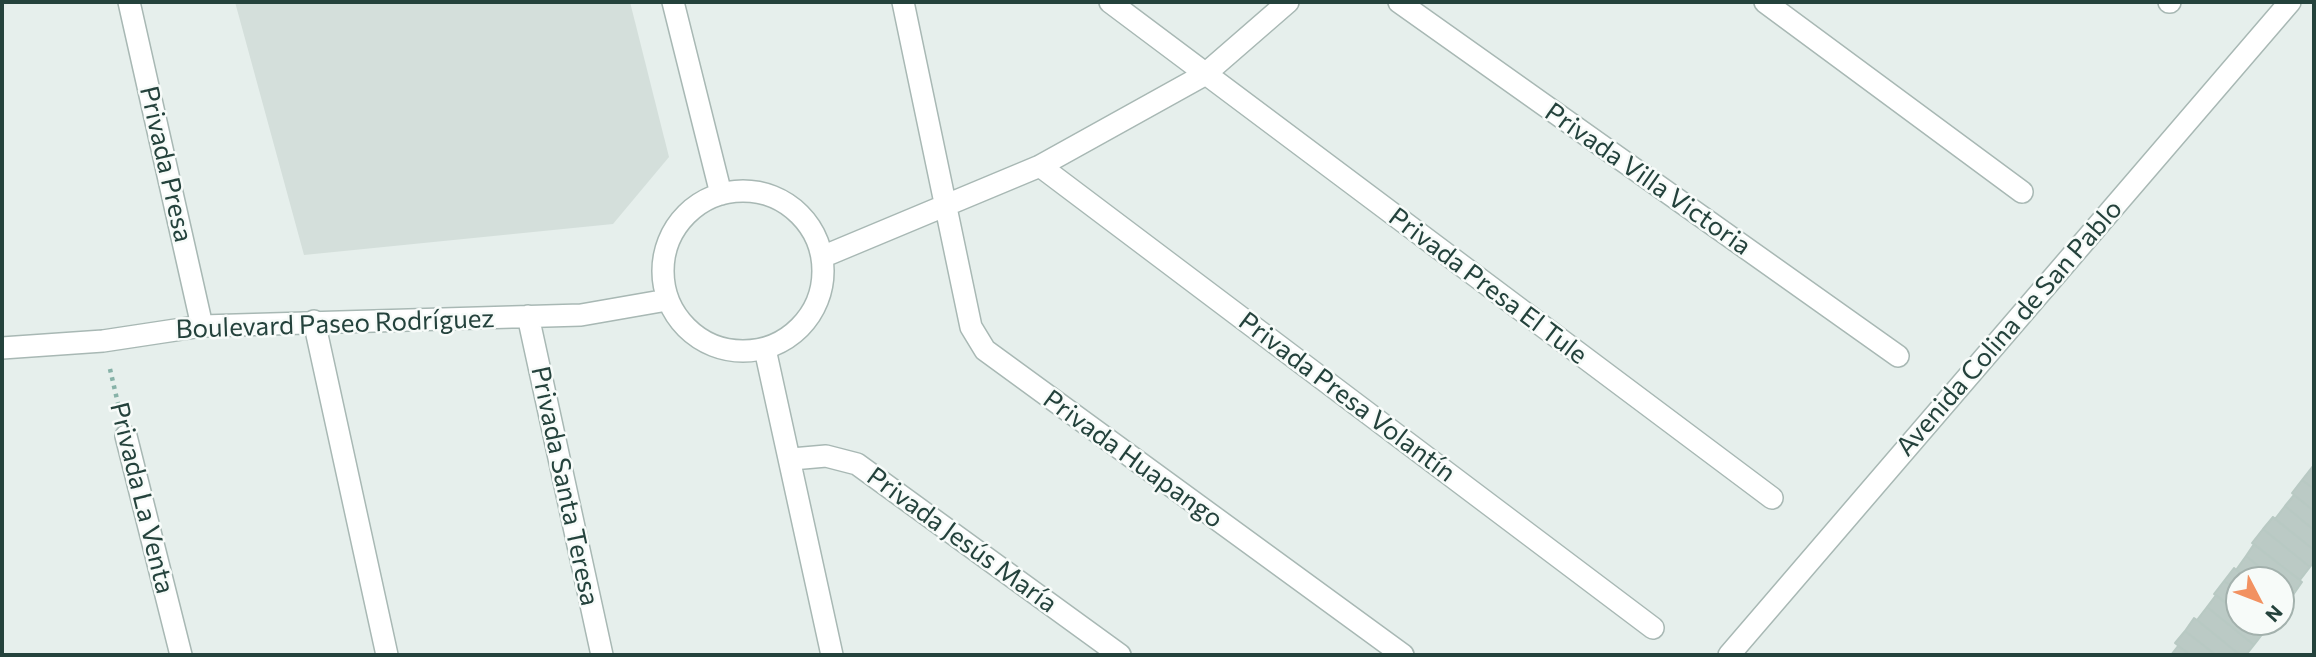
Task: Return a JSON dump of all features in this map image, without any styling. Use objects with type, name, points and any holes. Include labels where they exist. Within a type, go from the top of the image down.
[{"type":"street","name":"Privada Presa","points":[[130,2],[202,326]]},
{"type":"street","points":[[673,2],[721,194]]},
{"type":"street","name":"Privada Huapango","points":[[903,2],[927,106],[971,327],[985,349],[1402,655]]},
{"type":"street","name":"Privada Presa El Tule","points":[[1110,2],[1772,498]]},
{"type":"street","points":[[822,257],[1040,166],[1204,75],[1288,2]]},
{"type":"street","name":"Privada Villa Victoria","points":[[1399,2],[1898,356]]},
{"type":"street","points":[[1765,2],[2022,192]]},
{"type":"street","name":"Avenida Colina de San Pablo","points":[[1729,655],[2290,2]]},
{"type":"street","name":"Privada Presa Volantín","points":[[1040,166],[1653,628]]},
{"type":"street","points":[[747,191],[773,197],[795,210],[812,230],[822,257],[822,286],[811,314],[791,335],[765,349],[735,352],[706,343],[683,325],[667,300],[663,274],[666,248],[678,224],[698,206],[721,194],[747,191]]},
{"type":"street","name":"Boulevard Paseo Rodríguez","points":[[2,346],[103,341],[202,326],[581,315],[667,300]]},
{"type":"street","name":"Privada Santa Teresa","points":[[528,316],[602,655]]},
{"type":"street","points":[[314,321],[387,655]]},
{"type":"street","points":[[765,349],[792,459],[832,655]]},
{"type":"street","name":"Privada La Venta","points":[[126,436],[181,655]]},
{"type":"street","name":"Privada Jesús María","points":[[792,459],[826,456],[857,464],[1120,655]]},
{"type":"path","name":"Privada La Venta","points":[[103,341],[126,436]]},
{"type":"shaded area","points":[[235,2],[630,2],[669,157],[613,224],[304,255]]},
{"type":"building","points":[[2313,466],[2314,468],[2314,489],[2302,480]]},
{"type":"building","points":[[2302,480],[2314,489],[2314,511],[2292,493]]},
{"type":"building","points":[[2294,495],[2314,511],[2314,530],[2285,506]]},
{"type":"building","points":[[2285,506],[2314,530],[2314,550],[2275,519]]},
{"type":"building","points":[[2273,517],[2314,550],[2314,562],[2310,567],[2263,529]]},
{"type":"building","points":[[2263,529],[2310,567],[2300,580],[2295,576],[2295,566],[2282,566],[2252,543]]},
{"type":"building","points":[[2254,544],[2282,566],[2258,566],[2246,556]]},
{"type":"building","points":[[2246,556],[2258,566],[2239,566]]},
{"type":"building","points":[[2295,576],[2302,582],[2295,592]]},
{"type":"building","points":[[2224,581],[2225,582],[2225,602],[2214,594]]},
{"type":"building","points":[[2216,595],[2225,602],[2225,622],[2207,607]]},
{"type":"building","points":[[2207,607],[2225,622],[2225,636],[2243,636],[2254,645],[2246,655],[2240,655],[2197,620]]},
{"type":"building","points":[[2194,618],[2240,655],[2216,655],[2185,631]]},
{"type":"building","points":[[2185,631],[2216,655],[2190,655],[2175,643]]},
{"type":"building","points":[[2243,636],[2261,636],[2254,645]]},
{"type":"building","points":[[2178,646],[2190,655],[2171,655]]}]
